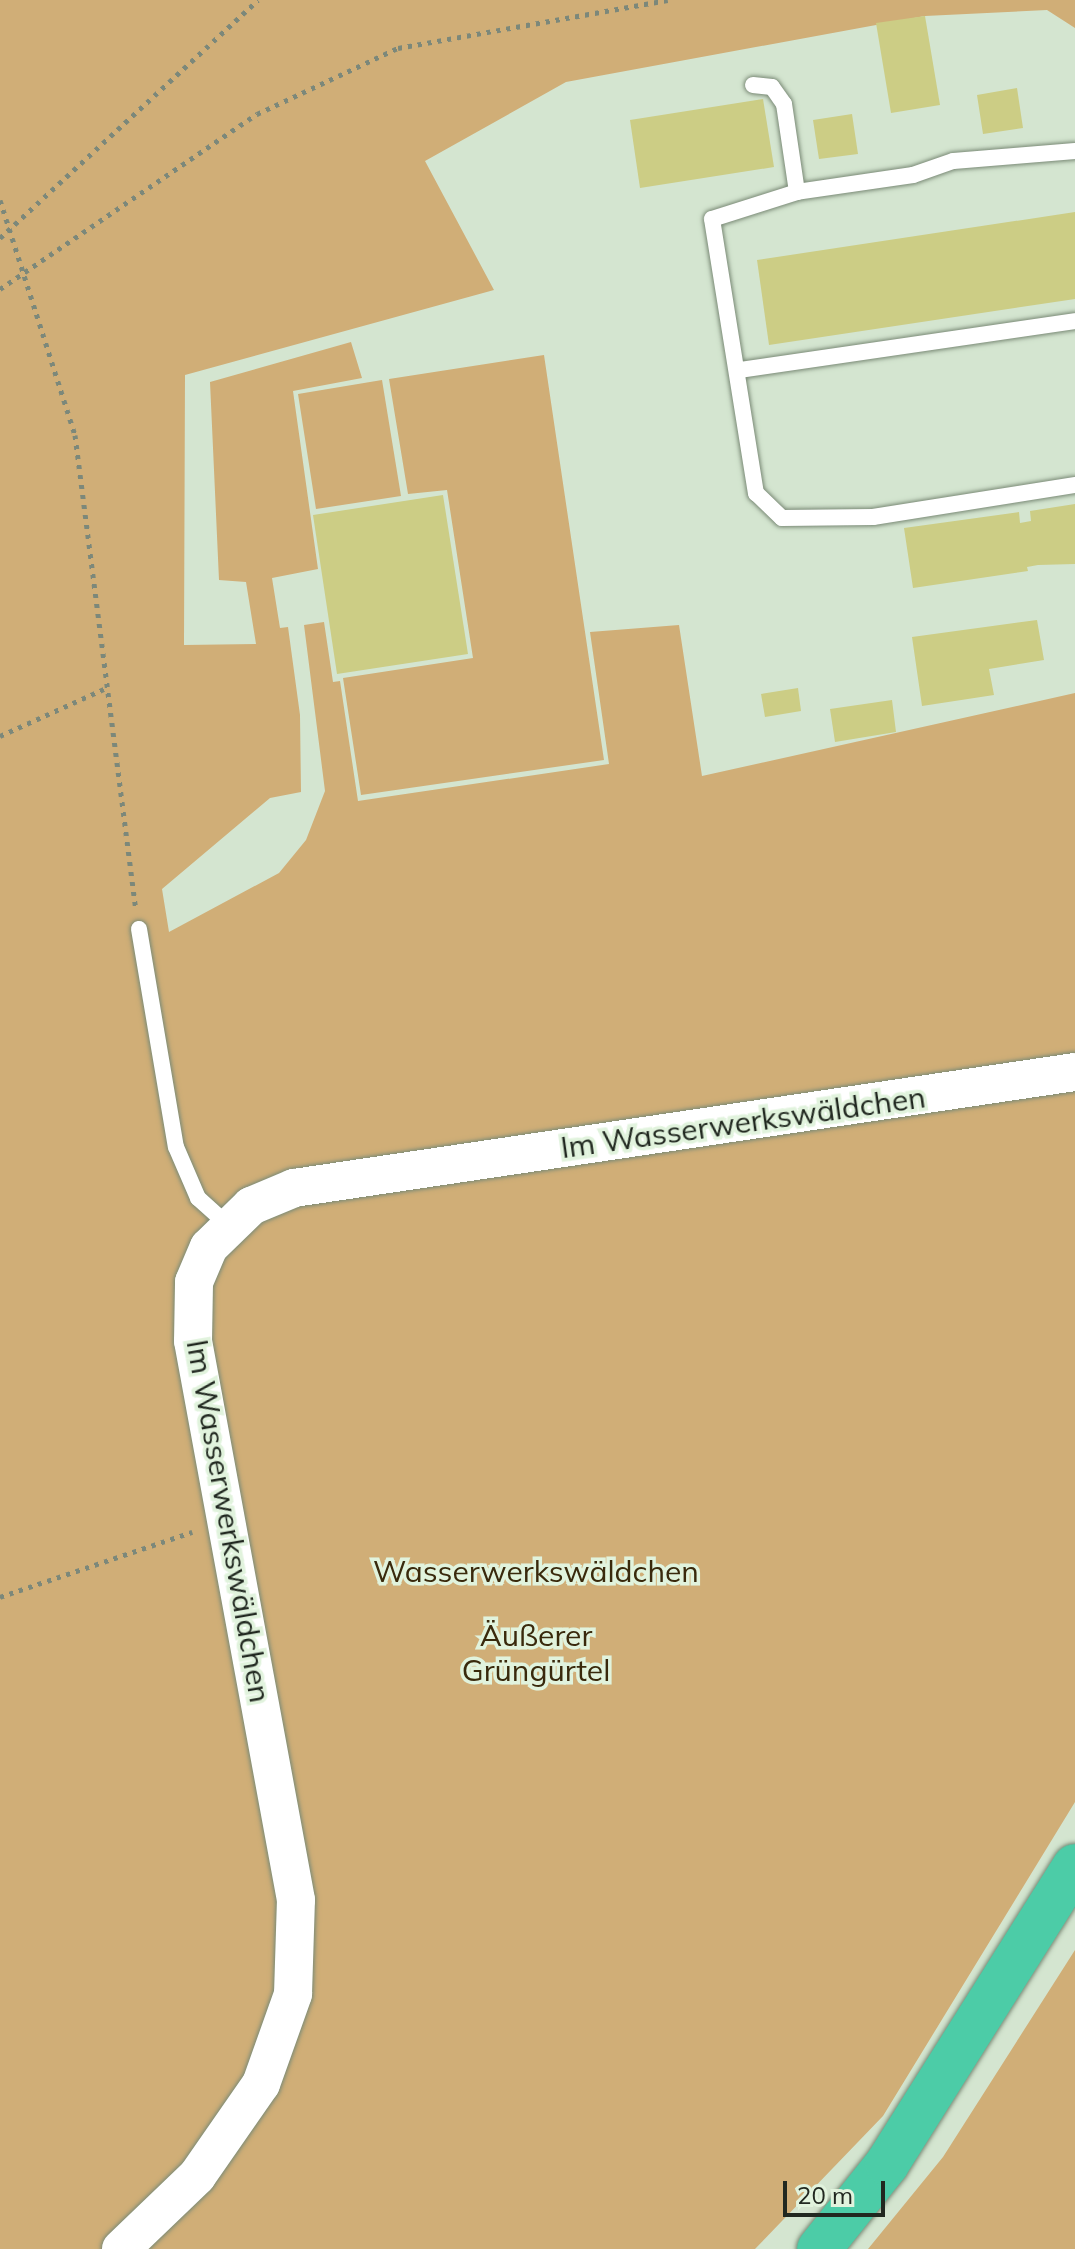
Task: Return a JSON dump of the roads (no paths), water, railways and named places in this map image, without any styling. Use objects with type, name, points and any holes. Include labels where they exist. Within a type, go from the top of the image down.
[{"type":"highway","points":[[819,2249],[896,2152],[1075,1866]]},
{"type":"street","name":"Im Wasserwerkswäldchen","points":[[121,2249],[197,2176],[261,2084],[293,1994],[296,1900],[193,1341],[194,1282],[209,1247],[227,1224],[251,1206],[294,1188],[1075,1072]]},
{"type":"lane","points":[[753,85],[772,87],[784,104],[797,192]]},
{"type":"lane","points":[[1075,151],[971,159],[913,175],[797,192],[712,219],[740,370],[756,493],[782,518],[873,517],[1075,485]]},
{"type":"lane","points":[[740,370],[1075,321]]},
{"type":"lane","points":[[139,929],[176,1147],[198,1198],[227,1224]]},
{"type":"park label","name":"Wasserwerkswäldchen","points":[[536,1571]]},
{"type":"park label","name":"Äußerer Grüngürtel","points":[[536,1652]]}]
